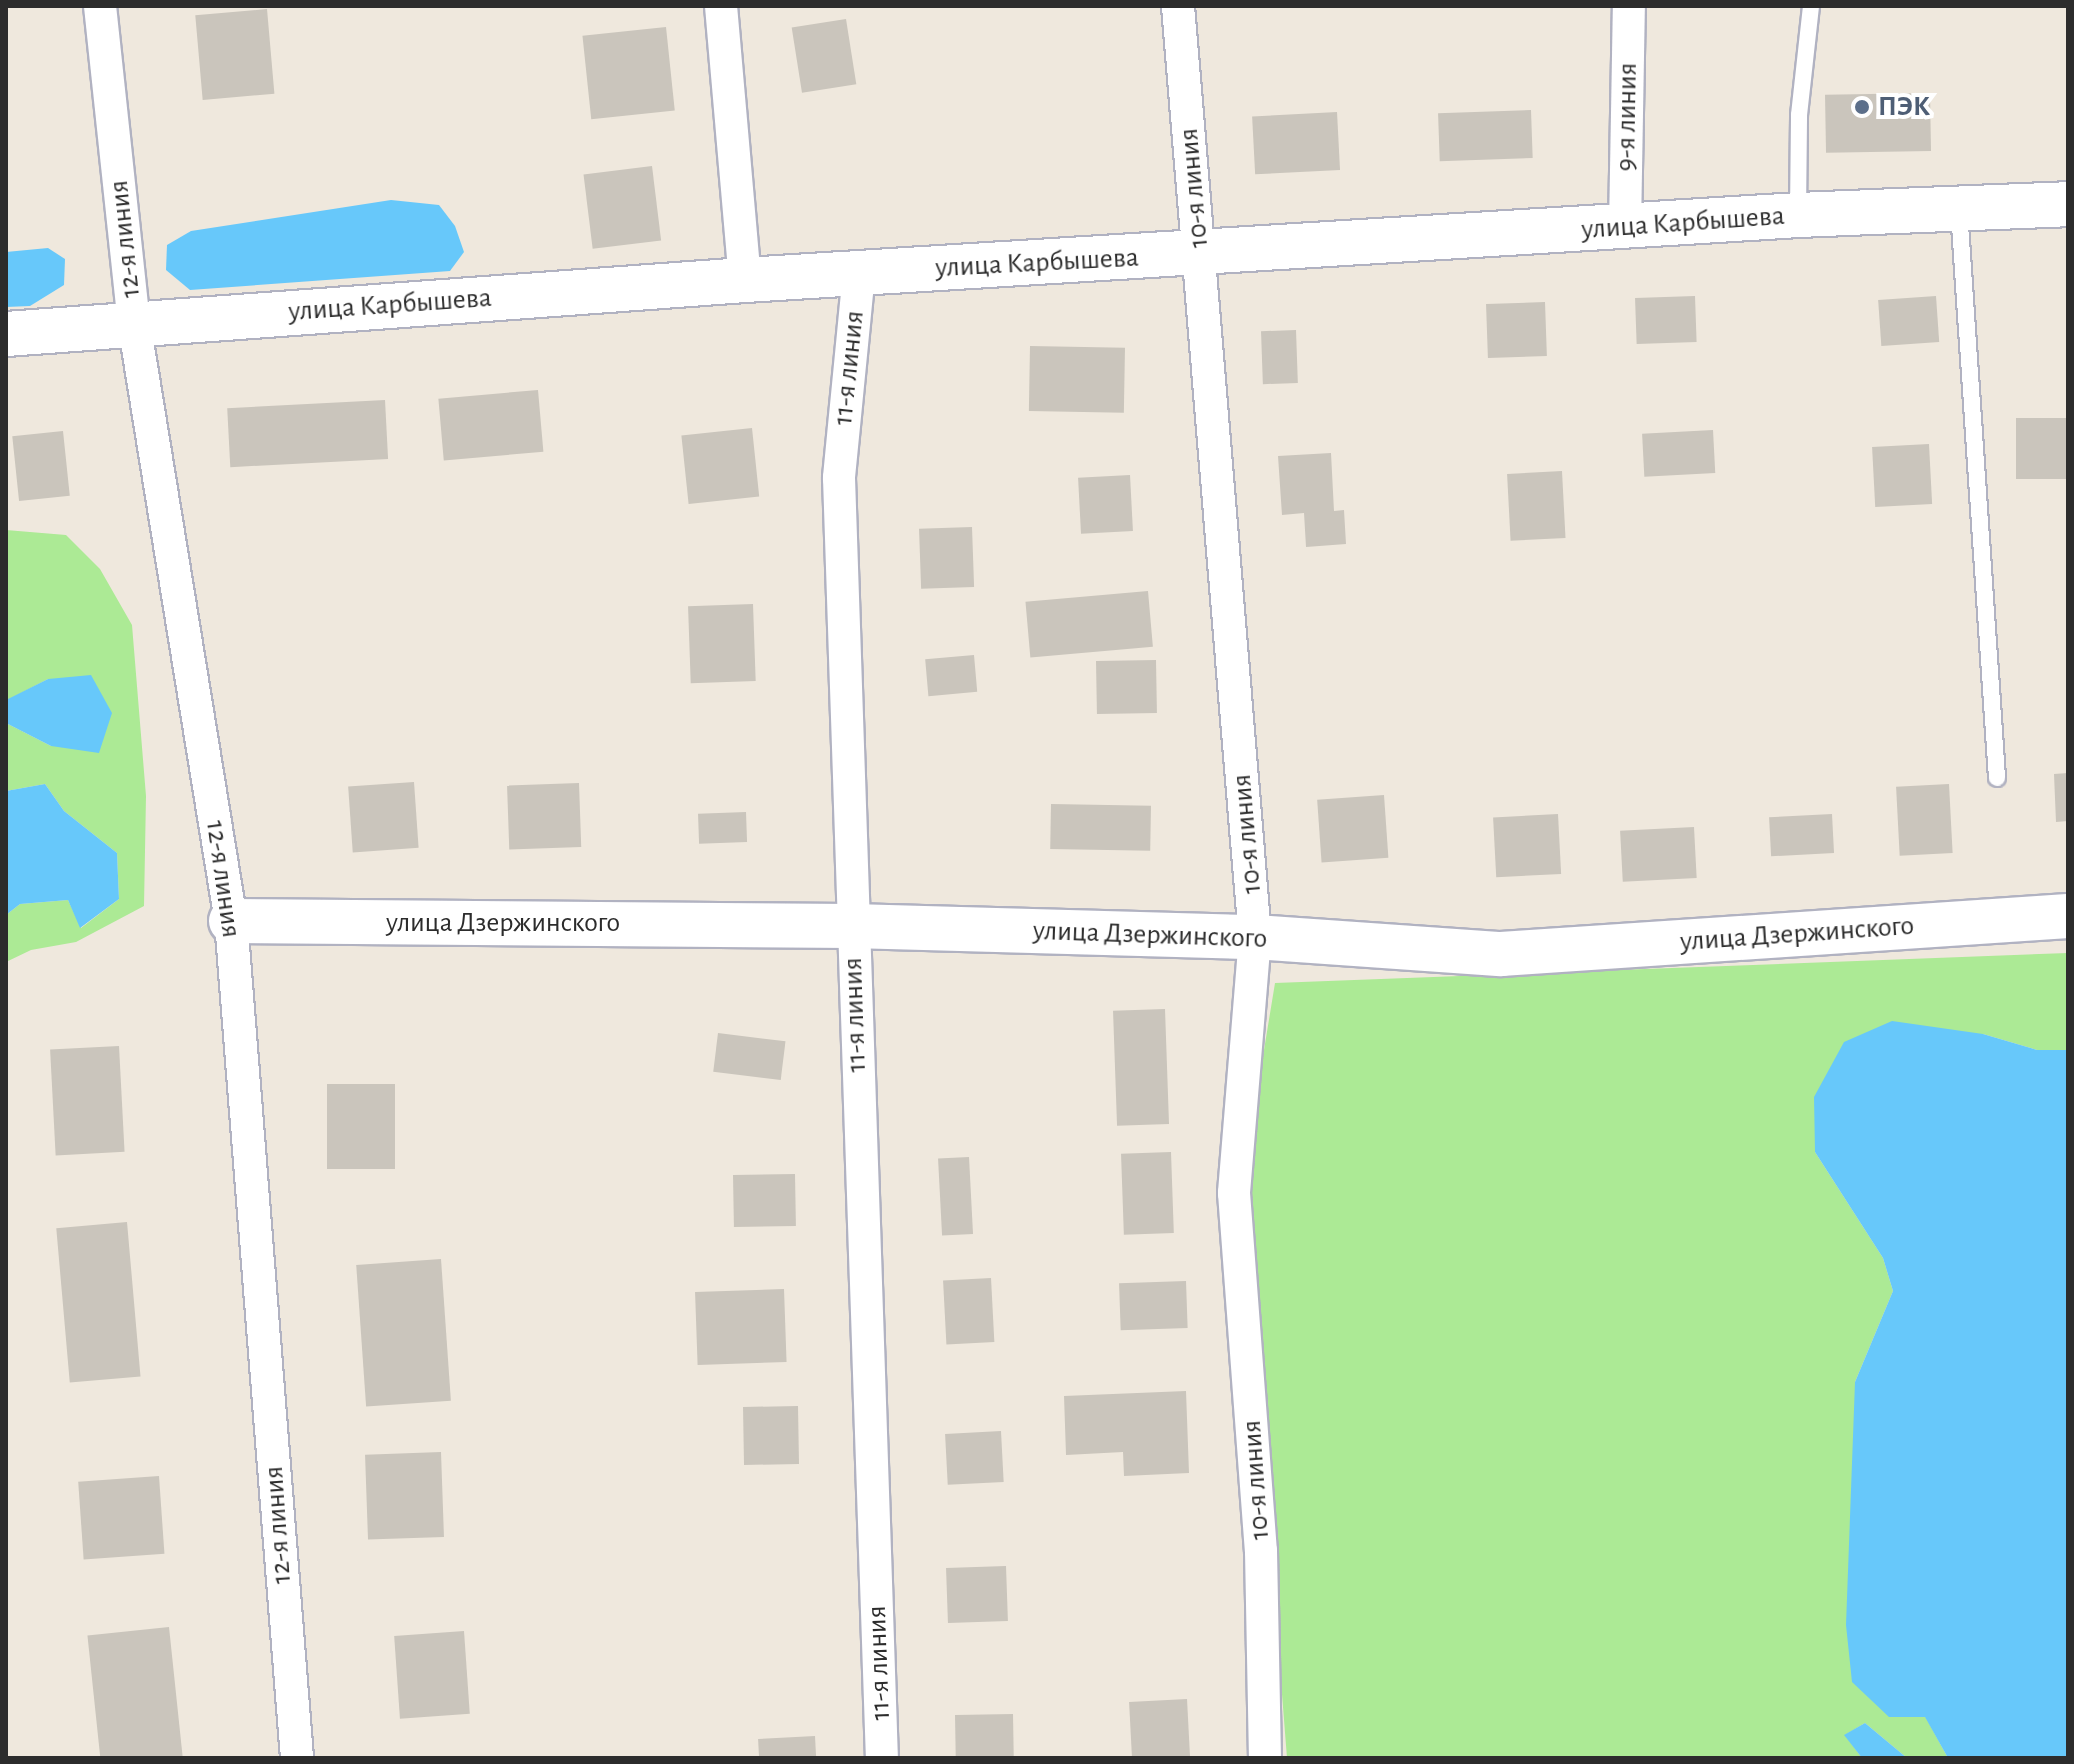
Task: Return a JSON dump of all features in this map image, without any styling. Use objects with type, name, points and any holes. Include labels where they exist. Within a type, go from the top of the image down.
[{"type":"main road","name":"улица Карбышева","points":[[6,334],[745,280],[1798,215],[2068,204]]},
{"type":"main road","name":"улица Дзержинского","points":[[231,921],[852,926],[1255,937],[1501,954],[2068,916]]},
{"type":"street","name":"12-я линия","points":[[100,6],[134,323],[231,921],[297,1758]]},
{"type":"street","points":[[721,6],[745,280]]},
{"type":"street","name":"10-я линия","points":[[1178,6],[1255,937],[1234,1193],[1261,1551],[1265,1758]]},
{"type":"street","name":"9-я линия","points":[[1625,228],[1629,6]]},
{"type":"street","name":"11-я линия","points":[[859,273],[839,478],[882,1758]]},
{"type":"lane","points":[[1798,215],[1799,115],[1811,6]]},
{"type":"lane","points":[[1959,208],[1997,778]]},
{"type":"green space","points":[[6,530],[66,535],[100,569],[132,625],[146,796],[144,906],[76,942],[31,950],[6,962],[6,915],[20,904],[68,900],[81,928],[119,899],[117,853],[64,811],[45,784],[6,791],[6,723],[51,746],[48,679],[6,701]]},
{"type":"green space","points":[[2068,953],[2068,1050],[2037,1050],[1983,1034],[1815,1152],[1883,1258],[1893,1291],[1855,1382],[1925,1716],[1948,1758],[1907,1758],[1865,1723],[1845,1735],[1862,1758],[1287,1758],[1242,1184],[1275,983]]},
{"type":"water","points":[[391,200],[439,205],[455,226],[464,252],[450,271],[190,290],[166,270],[167,245],[191,231]]},
{"type":"water","points":[[48,248],[65,259],[64,285],[30,306],[6,307],[6,252]]},
{"type":"water","points":[[91,675],[112,713],[99,753],[51,746],[6,723],[8,699],[48,679]]},
{"type":"water","points":[[45,784],[64,811],[117,853],[119,899],[80,928],[68,900],[20,904],[6,915],[6,791]]},
{"type":"water","points":[[1892,1021],[1983,1034],[2037,1050],[2068,1050],[2068,1758],[1948,1758],[1925,1717],[1889,1717],[1852,1682],[1846,1625],[1855,1382],[1893,1291],[1883,1258],[1815,1152],[1814,1097],[1844,1042]]},
{"type":"water","points":[[1865,1723],[1907,1758],[1862,1758],[1844,1735]]},
{"type":"building","points":[[267,9],[274,94],[203,100],[195,15]]},
{"type":"building","points":[[846,19],[856,84],[802,93],[792,28]]},
{"type":"building","points":[[666,27],[675,111],[591,119],[582,36]]},
{"type":"building","points":[[1930,93],[1931,151],[1826,153],[1825,95]]},
{"type":"building","points":[[1531,110],[1533,158],[1440,161],[1438,113]]},
{"type":"building","points":[[1337,112],[1340,170],[1255,174],[1252,116]]},
{"type":"building","points":[[652,166],[661,240],[593,249],[584,174]]},
{"type":"building","points":[[1695,296],[1697,342],[1637,344],[1635,298]]},
{"type":"building","points":[[1936,296],[1939,342],[1881,346],[1878,300]]},
{"type":"building","points":[[1545,302],[1547,356],[1488,358],[1486,304]]},
{"type":"building","points":[[1296,330],[1298,383],[1263,384],[1261,331]]},
{"type":"building","points":[[1030,346],[1125,348],[1124,413],[1029,411]]},
{"type":"building","points":[[538,390],[543,452],[444,460],[438,399]]},
{"type":"building","points":[[385,400],[388,459],[230,467],[227,408]]},
{"type":"building","points":[[2016,418],[2068,418],[2068,479],[2016,479]]},
{"type":"building","points":[[752,428],[759,497],[689,504],[681,435]]},
{"type":"building","points":[[1713,430],[1715,473],[1644,477],[1642,434]]},
{"type":"building","points":[[63,431],[70,496],[19,501],[12,436]]},
{"type":"building","points":[[1929,444],[1932,504],[1875,507],[1872,447]]},
{"type":"building","points":[[1331,453],[1334,511],[1344,510],[1346,544],[1306,547],[1304,513],[1282,515],[1278,456]]},
{"type":"building","points":[[1562,471],[1566,538],[1511,541],[1507,474]]},
{"type":"building","points":[[1130,475],[1133,531],[1081,534],[1078,478]]},
{"type":"building","points":[[972,527],[974,587],[921,589],[919,529]]},
{"type":"building","points":[[1148,591],[1153,647],[1030,658],[1025,602]]},
{"type":"building","points":[[753,604],[756,681],[691,683],[688,606]]},
{"type":"building","points":[[974,655],[977,692],[928,696],[925,659]]},
{"type":"building","points":[[1156,660],[1157,713],[1097,714],[1096,661]]},
{"type":"building","points":[[2068,773],[2068,821],[2056,822],[2054,774]]},
{"type":"building","points":[[414,782],[419,848],[353,852],[348,787]]},
{"type":"building","points":[[579,783],[581,847],[509,849],[507,786]]},
{"type":"building","points":[[1949,784],[1953,853],[1900,856],[1896,787]]},
{"type":"building","points":[[1384,795],[1388,858],[1322,863],[1317,800]]},
{"type":"building","points":[[1051,804],[1151,806],[1150,851],[1050,849]]},
{"type":"building","points":[[746,812],[747,842],[699,844],[698,814]]},
{"type":"building","points":[[1558,814],[1561,874],[1496,877],[1493,817]]},
{"type":"building","points":[[1832,814],[1834,853],[1771,856],[1769,817]]},
{"type":"building","points":[[1694,827],[1697,878],[1623,882],[1620,831]]},
{"type":"building","points":[[1165,1009],[1169,1124],[1117,1126],[1113,1011]]},
{"type":"building","points":[[718,1033],[785,1041],[781,1080],[713,1072]]},
{"type":"building","points":[[119,1046],[125,1152],[56,1155],[50,1050]]},
{"type":"building","points":[[327,1084],[395,1084],[395,1169],[327,1169]]},
{"type":"building","points":[[1171,1152],[1174,1233],[1124,1235],[1121,1154]]},
{"type":"building","points":[[969,1157],[973,1234],[942,1236],[938,1159]]},
{"type":"building","points":[[795,1174],[796,1226],[734,1227],[733,1175]]},
{"type":"building","points":[[127,1222],[141,1376],[70,1383],[56,1228]]},
{"type":"building","points":[[441,1259],[451,1401],[366,1407],[356,1265]]},
{"type":"building","points":[[991,1278],[994,1342],[946,1344],[943,1281]]},
{"type":"building","points":[[1186,1281],[1188,1328],[1121,1330],[1119,1283]]},
{"type":"building","points":[[784,1289],[787,1362],[698,1365],[695,1292]]},
{"type":"building","points":[[1186,1391],[1189,1473],[1124,1476],[1123,1452],[1066,1455],[1064,1396]]},
{"type":"building","points":[[798,1406],[799,1464],[744,1465],[743,1407]]},
{"type":"building","points":[[1001,1431],[1004,1482],[948,1485],[945,1434]]},
{"type":"building","points":[[441,1452],[444,1537],[368,1540],[365,1455]]},
{"type":"building","points":[[159,1476],[164,1554],[84,1559],[78,1482]]},
{"type":"building","points":[[1006,1566],[1008,1621],[948,1623],[946,1568]]},
{"type":"building","points":[[169,1627],[183,1758],[100,1758],[87,1636]]},
{"type":"building","points":[[464,1631],[470,1714],[400,1719],[394,1636]]},
{"type":"building","points":[[1187,1699],[1190,1758],[1132,1758],[1129,1702]]},
{"type":"building","points":[[1013,1714],[1014,1756],[956,1757],[955,1715]]},
{"type":"building","points":[[815,1736],[816,1758],[759,1758],[758,1739]]},
{"type":"place","name":"ПЭК","points":[[1862,107]]}]
